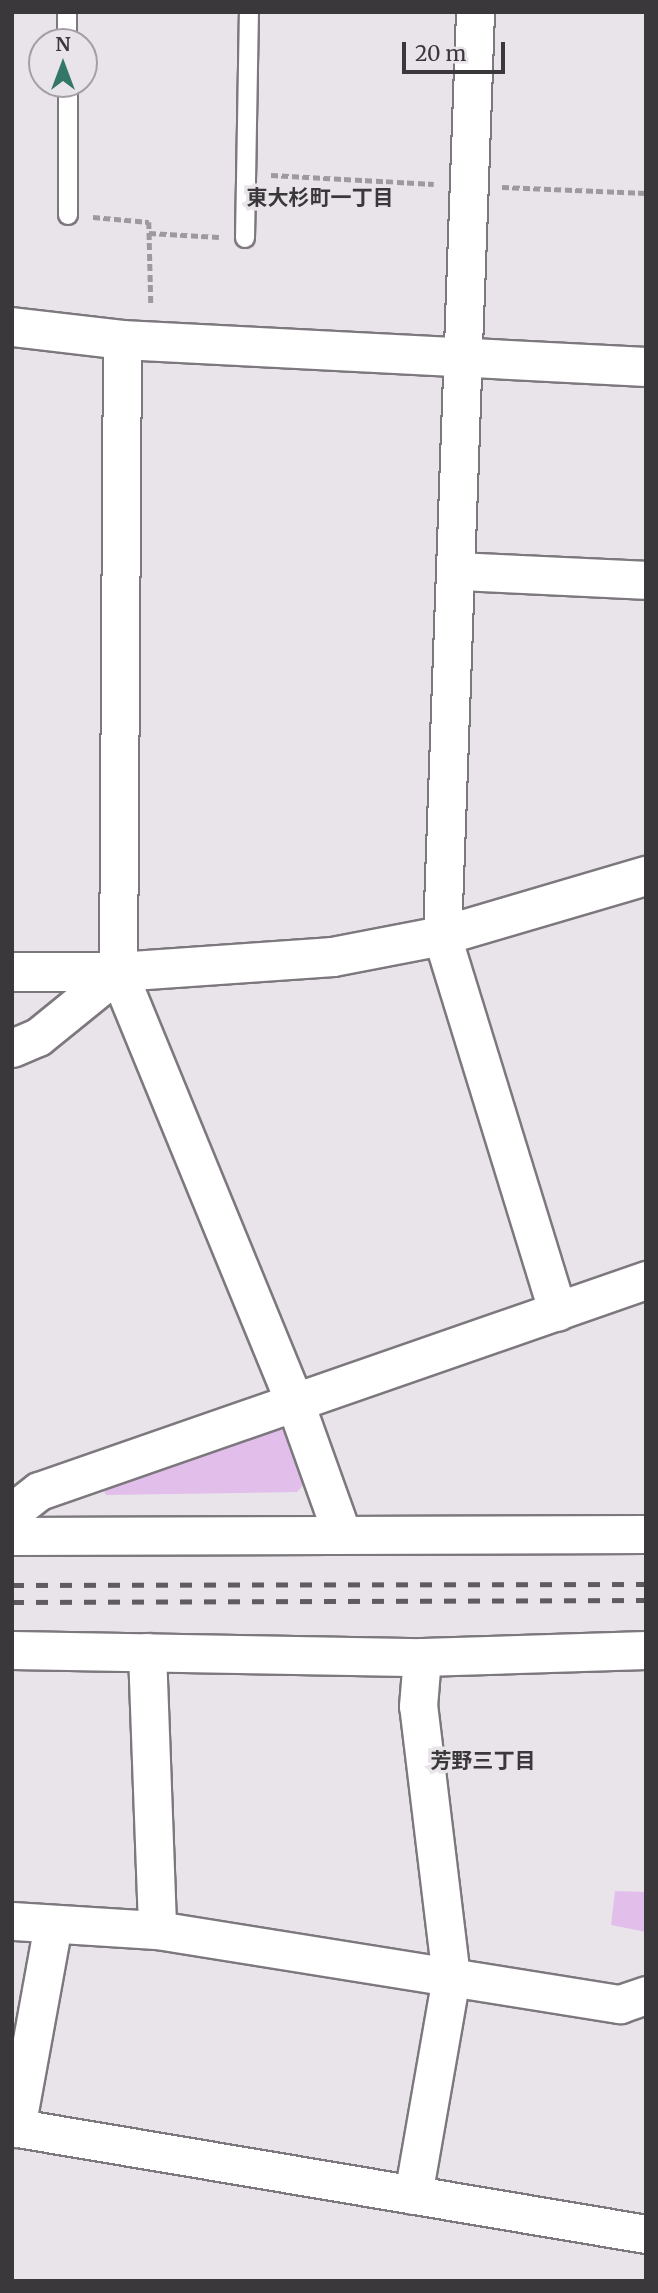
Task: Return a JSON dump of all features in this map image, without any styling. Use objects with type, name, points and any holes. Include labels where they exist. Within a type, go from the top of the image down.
[{"type":"street","points":[[475,12],[466,355],[442,936],[558,1312]]},
{"type":"street","points":[[12,327],[136,340],[466,355],[646,367]]},
{"type":"street","points":[[136,340],[118,972],[295,1403],[342,1534]]},
{"type":"street","points":[[458,571],[646,580]]},
{"type":"street","points":[[12,972],[118,972],[333,957],[442,936],[646,876]]},
{"type":"street","points":[[12,1048],[38,1037],[118,972]]},
{"type":"street","points":[[12,1512],[39,1491],[646,1280]]},
{"type":"street","points":[[12,1536],[646,1534]]},
{"type":"street","points":[[12,1650],[422,1657],[646,1650]]},
{"type":"street","points":[[147,1653],[157,1930]]},
{"type":"street","points":[[413,2195],[450,1977],[418,1706],[422,1657]]},
{"type":"street","points":[[12,1921],[157,1930],[620,2004],[646,1995]]},
{"type":"street","points":[[53,1923],[14,2127],[646,2234]]},
{"type":"lane","points":[[245,238],[250,12]]},
{"type":"lane","points":[[68,98],[68,215]]},
{"type":"path","points":[[68,215],[149,222],[136,340]]},
{"type":"path","points":[[149,233],[245,238]]},
{"type":"shaded area","points":[[274,1429],[291,1432],[307,1481],[297,1492],[106,1495],[103,1489]]},
{"type":"shaded area","points":[[615,1891],[646,1892],[646,1932],[611,1925]]},
{"type":"railway","points":[[12,1585],[646,1584]]},
{"type":"railway","points":[[12,1602],[646,1600]]},
{"type":"district","name":"東大杉町一丁目","points":[[320,198]]},
{"type":"district","name":"芳野三丁目","points":[[483,1761]]}]
